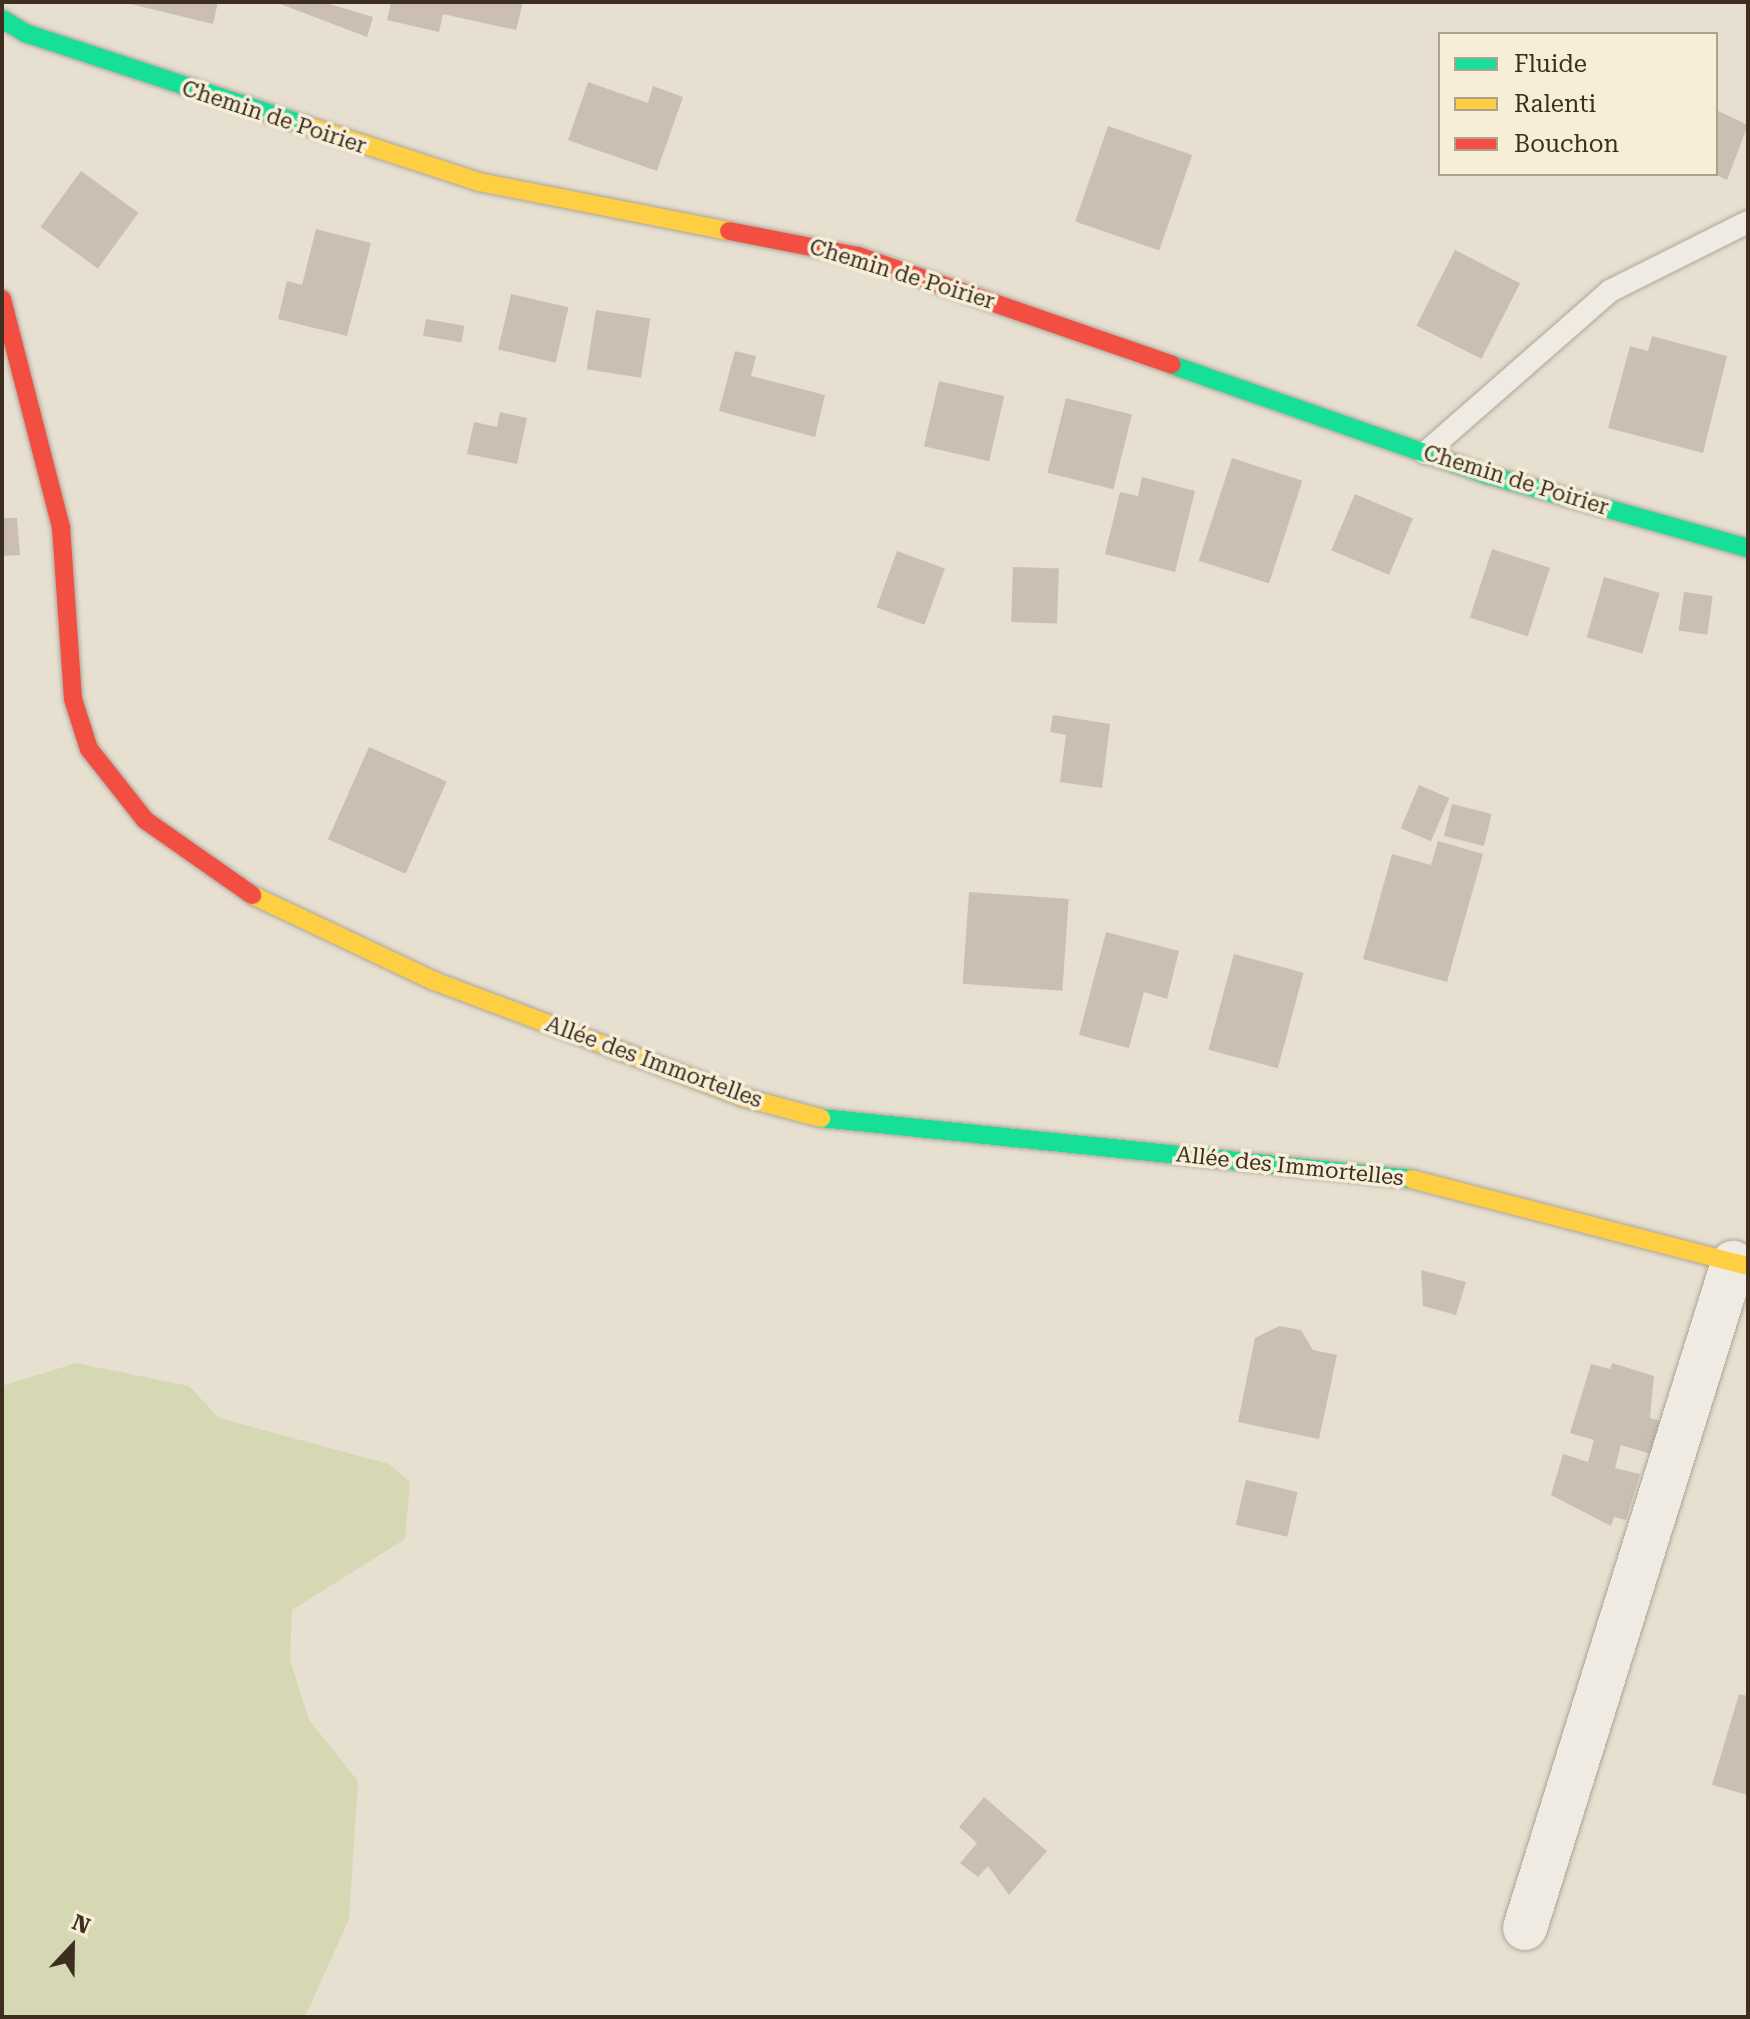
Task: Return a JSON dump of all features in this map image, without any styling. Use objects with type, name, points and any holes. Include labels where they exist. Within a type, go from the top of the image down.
[{"type":"street","name":"Chemin de Poirier","points":[[2,19],[40,38],[479,182],[858,256],[1425,453],[1748,548]]},
{"type":"street","name":"Allée des Immortelles","points":[[2,299],[61,527],[73,699],[89,749],[145,820],[227,883],[434,981],[742,1097],[831,1121],[1261,1158],[1434,1182],[1741,1264]]},
{"type":"street","points":[[1525,1928],[1741,1264]]},
{"type":"lane","points":[[1425,453],[1610,291],[1748,222]]},
{"type":"green space","points":[[76,1363],[189,1386],[219,1418],[389,1464],[410,1482],[405,1539],[292,1610],[290,1660],[309,1720],[358,1781],[349,1919],[305,2017],[2,2017],[2,1386]]},
{"type":"building","points":[[122,2],[218,2],[213,24]]},
{"type":"building","points":[[275,2],[323,2],[373,17],[367,37]]},
{"type":"building","points":[[391,2],[523,2],[516,30],[443,14],[439,32],[387,20]]},
{"type":"building","points":[[588,82],[648,103],[653,86],[683,97],[657,171],[568,140]]},
{"type":"building","points":[[1718,111],[1748,125],[1727,180],[1718,176]]},
{"type":"building","points":[[1108,126],[1192,155],[1159,250],[1075,221]]},
{"type":"building","points":[[81,171],[138,213],[98,269],[40,227]]},
{"type":"building","points":[[316,229],[371,243],[347,336],[278,319],[287,281],[302,285]]},
{"type":"building","points":[[1455,250],[1520,283],[1481,359],[1416,326]]},
{"type":"building","points":[[511,294],[568,307],[556,363],[498,350]]},
{"type":"building","points":[[596,310],[650,319],[641,378],[587,369]]},
{"type":"building","points":[[426,319],[464,326],[461,343],[423,336]]},
{"type":"building","points":[[1652,336],[1727,356],[1703,453],[1608,428],[1630,346],[1648,351]]},
{"type":"building","points":[[735,351],[756,356],[751,376],[825,395],[815,437],[719,411]]},
{"type":"building","points":[[939,381],[1004,396],[989,461],[924,446]]},
{"type":"building","points":[[1066,398],[1132,414],[1113,489],[1047,473]]},
{"type":"building","points":[[500,412],[527,418],[517,464],[467,454],[474,422],[497,427]]},
{"type":"building","points":[[1232,458],[1302,481],[1269,584],[1199,561]]},
{"type":"building","points":[[1142,477],[1195,491],[1175,572],[1105,554],[1120,492],[1138,496]]},
{"type":"building","points":[[1355,494],[1413,519],[1389,575],[1331,550]]},
{"type":"building","points":[[2,518],[17,518],[20,555],[2,556]]},
{"type":"building","points":[[1492,549],[1550,568],[1528,636],[1470,617]]},
{"type":"building","points":[[897,551],[945,568],[924,625],[876,607]]},
{"type":"building","points":[[1013,567],[1059,569],[1057,624],[1011,622]]},
{"type":"building","points":[[1604,577],[1660,593],[1642,654],[1587,638]]},
{"type":"building","points":[[1684,592],[1713,596],[1707,635],[1679,631]]},
{"type":"building","points":[[1053,715],[1110,724],[1102,788],[1060,782],[1066,735],[1050,732]]},
{"type":"building","points":[[369,747],[447,782],[406,874],[328,839]]},
{"type":"building","points":[[1419,785],[1449,798],[1431,841],[1401,828]]},
{"type":"building","points":[[1452,804],[1492,814],[1484,846],[1444,836]]},
{"type":"building","points":[[1438,841],[1483,854],[1447,982],[1363,959],[1392,854],[1431,865]]},
{"type":"building","points":[[969,892],[1069,899],[1062,991],[963,984]]},
{"type":"building","points":[[1106,932],[1179,951],[1167,999],[1144,992],[1129,1048],[1079,1035]]},
{"type":"building","points":[[1234,954],[1304,973],[1278,1068],[1208,1050]]},
{"type":"building","points":[[1421,1270],[1466,1282],[1456,1315],[1423,1306]]},
{"type":"building","points":[[1279,1326],[1301,1330],[1313,1350],[1337,1355],[1319,1439],[1238,1422],[1255,1338]]},
{"type":"building","points":[[1612,1363],[1654,1376],[1650,1418],[1671,1424],[1661,1457],[1621,1445],[1615,1468],[1640,1474],[1626,1520],[1614,1517],[1611,1526],[1551,1495],[1563,1454],[1588,1462],[1594,1440],[1570,1433],[1591,1364],[1610,1369]]},
{"type":"building","points":[[1246,1480],[1298,1492],[1287,1537],[1236,1525]]},
{"type":"building","points":[[1739,1694],[1748,1696],[1748,1795],[1712,1785]]},
{"type":"building","points":[[984,1797],[1047,1851],[1009,1895],[988,1866],[978,1877],[960,1863],[977,1843],[959,1827]]},
{"type":"traffic: fast","points":[[2,19],[25,33],[308,126]]},
{"type":"traffic: fast","points":[[1172,365],[1488,475],[1748,548]]},
{"type":"traffic: fast","points":[[821,1118],[1411,1179]]},
{"type":"traffic: slow","points":[[308,126],[479,182],[729,231]]},
{"type":"traffic: slow","points":[[252,895],[434,981],[742,1097],[821,1118]]},
{"type":"traffic: slow","points":[[1411,1179],[1748,1266]]},
{"type":"traffic: jam","points":[[729,231],[858,256],[1172,365]]},
{"type":"traffic: jam","points":[[2,299],[61,527],[73,699],[89,749],[145,820],[252,895]]}]
